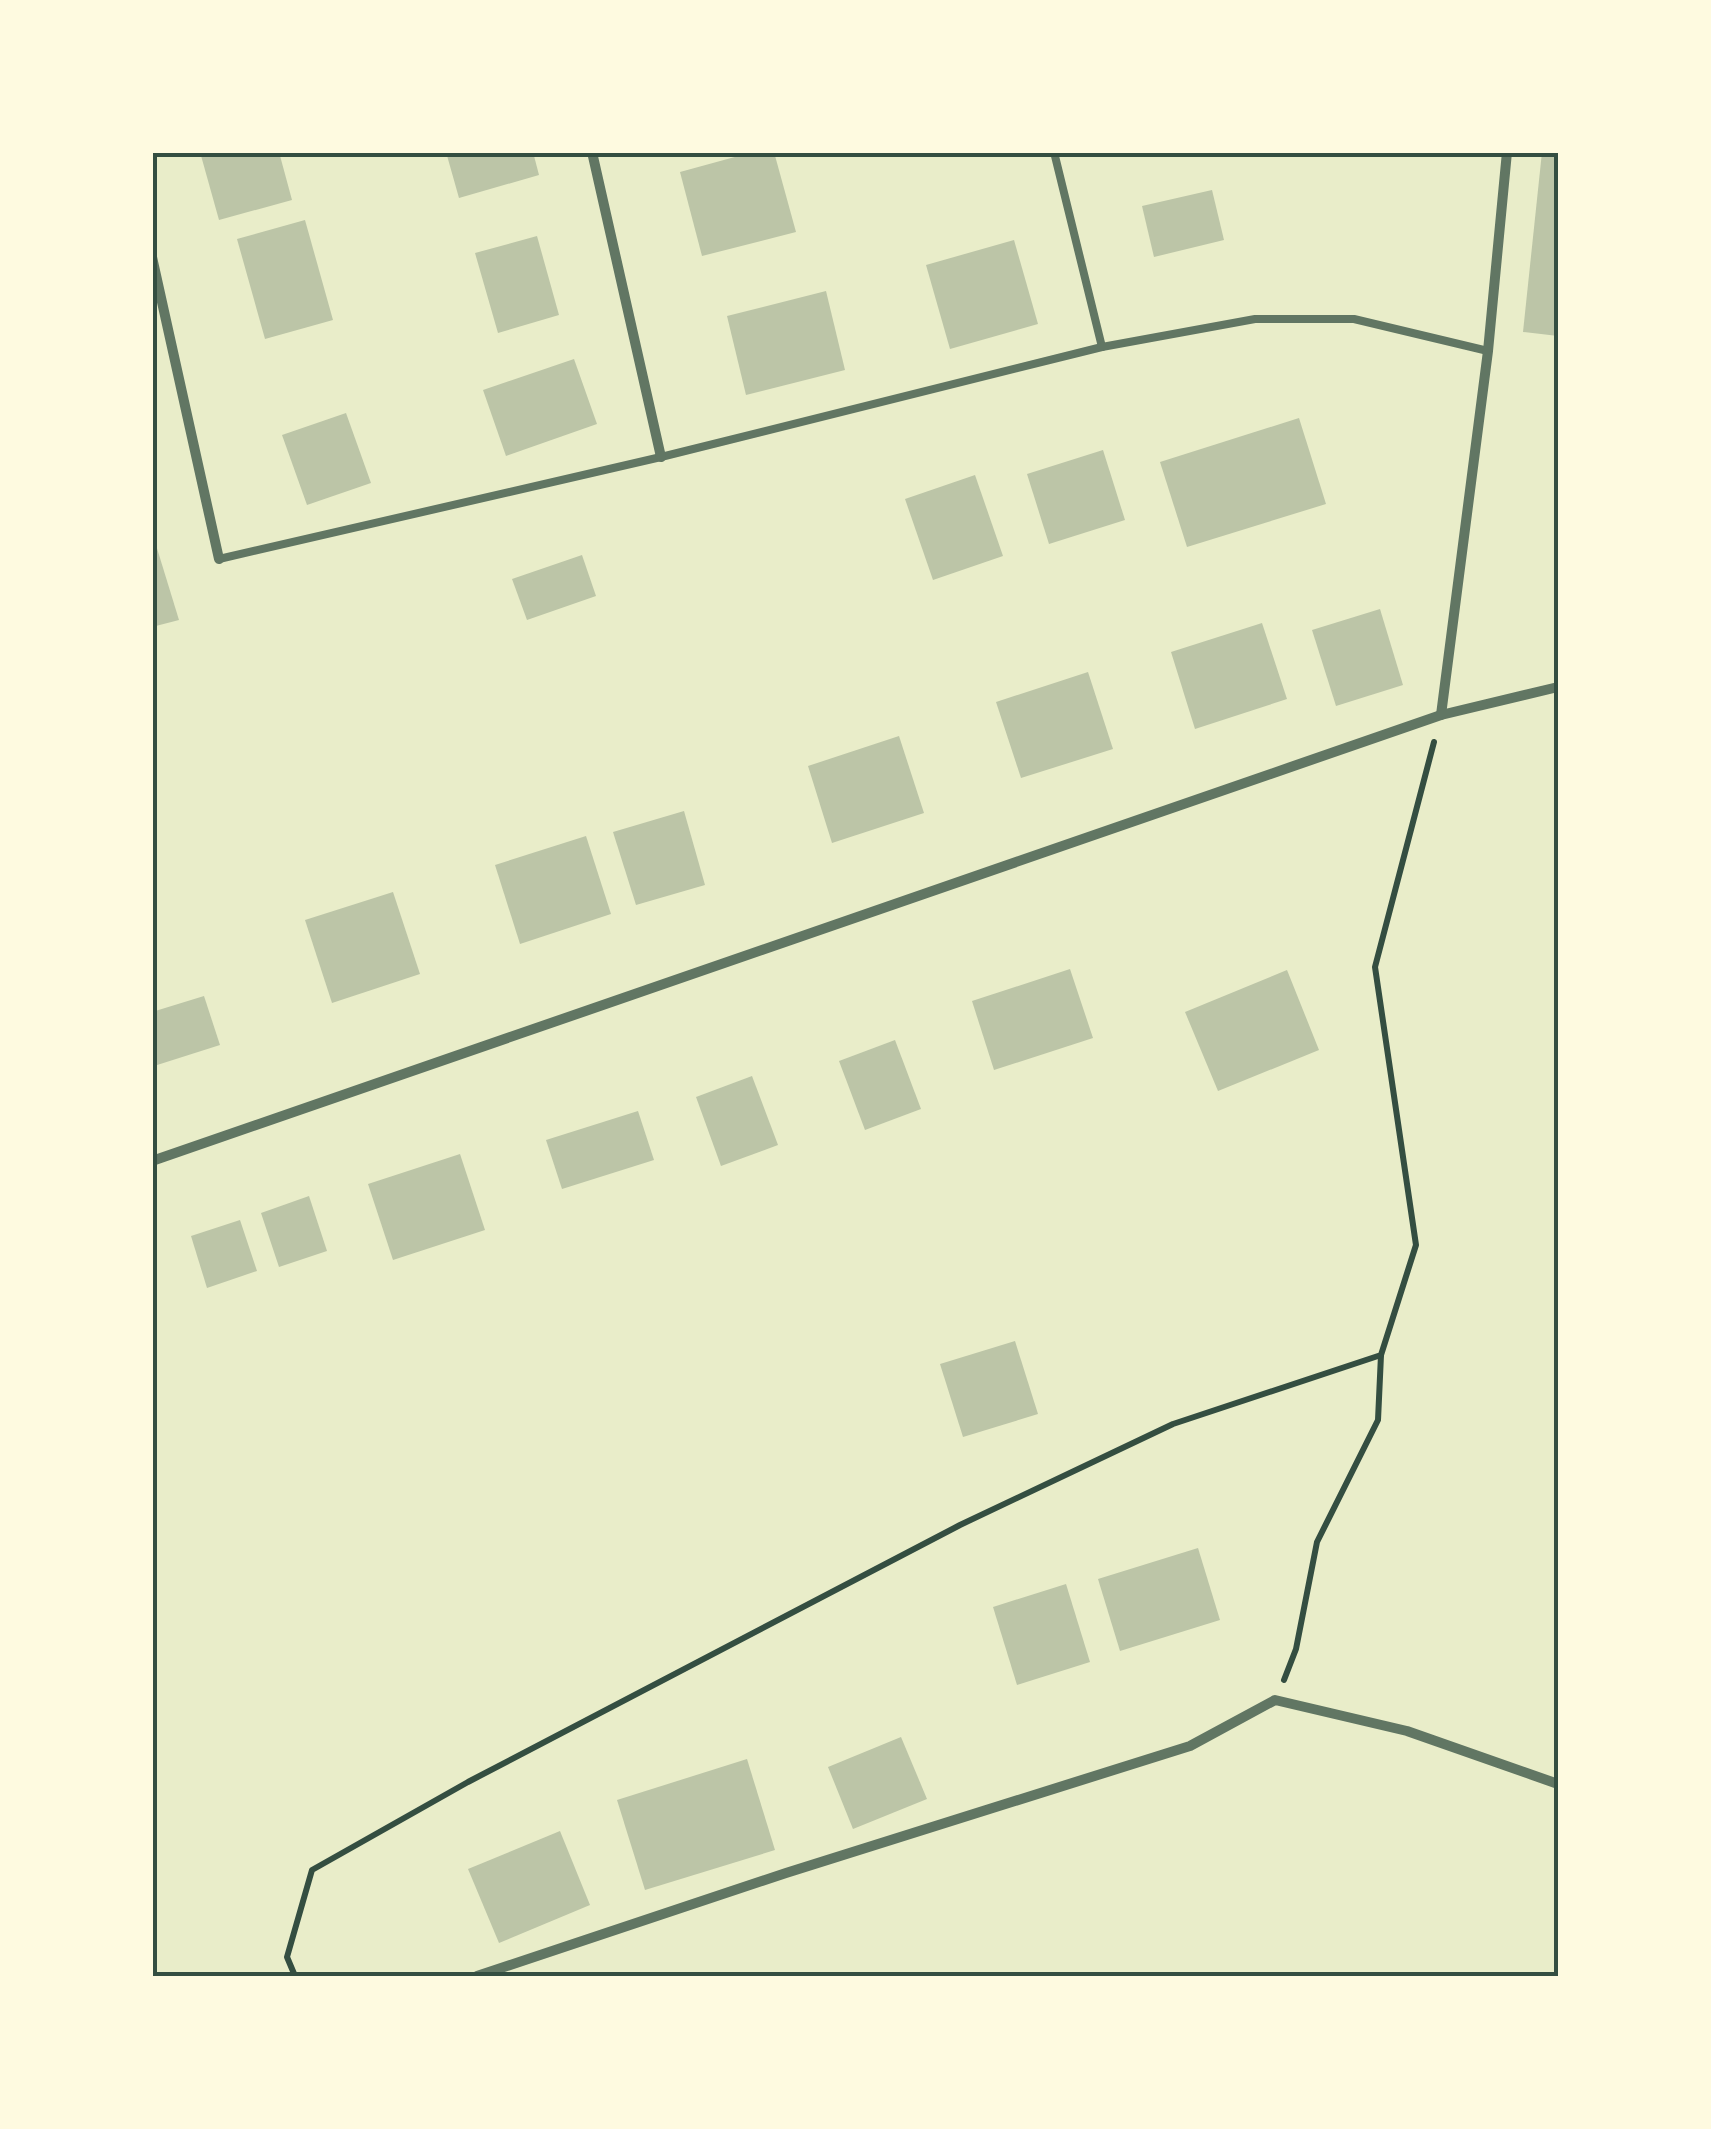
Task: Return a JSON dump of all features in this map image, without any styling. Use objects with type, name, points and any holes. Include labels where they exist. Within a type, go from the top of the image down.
[{"type":"street","points":[[592,152],[661,456]]},
{"type":"street","points":[[1440,715],[1488,351],[1506,152]]},
{"type":"street","points":[[152,257],[218,559]]},
{"type":"street","points":[[152,1161],[1440,715],[1558,687]]},
{"type":"street","points":[[477,1976],[786,1873],[1190,1746],[1276,1700],[1407,1731],[1558,1784]]},
{"type":"lane","points":[[1054,152],[1102,347]]},
{"type":"lane","points":[[218,559],[661,456],[1102,347],[1256,320],[1354,319],[1488,351]]},
{"type":"path","points":[[1276,1700],[1296,1649],[1317,1542],[1378,1420],[1381,1356],[1416,1245],[1375,966],[1440,715]]},
{"type":"path","points":[[295,1976],[288,1957],[312,1870],[468,1782],[960,1525],[1173,1424],[1381,1356]]},
{"type":"building","points":[[200,152],[279,152],[292,200],[219,220]]},
{"type":"building","points":[[446,152],[533,152],[539,175],[459,198]]},
{"type":"building","points":[[753,152],[774,152],[796,232],[702,256],[680,172]]},
{"type":"building","points":[[1542,152],[1558,152],[1558,336],[1523,332]]},
{"type":"building","points":[[1212,190],[1224,240],[1154,257],[1142,206]]},
{"type":"building","points":[[305,220],[333,320],[265,339],[237,239]]},
{"type":"building","points":[[537,236],[559,315],[498,333],[475,253]]},
{"type":"building","points":[[1014,240],[1038,324],[950,349],[926,265]]},
{"type":"building","points":[[826,291],[845,370],[746,395],[727,316]]},
{"type":"building","points":[[574,359],[597,424],[506,456],[483,390]]},
{"type":"building","points":[[346,413],[371,483],[307,505],[282,435]]},
{"type":"building","points":[[1299,418],[1326,504],[1187,547],[1160,462]]},
{"type":"building","points":[[1103,450],[1125,520],[1049,544],[1027,474]]},
{"type":"building","points":[[975,475],[1003,556],[933,580],[905,499]]},
{"type":"building","points":[[152,532],[179,620],[152,627]]},
{"type":"building","points":[[582,555],[596,596],[527,620],[512,579]]},
{"type":"building","points":[[1380,609],[1403,685],[1336,706],[1312,630]]},
{"type":"building","points":[[1262,623],[1287,699],[1195,729],[1171,652]]},
{"type":"building","points":[[1088,672],[1113,749],[1021,778],[996,702]]},
{"type":"building","points":[[899,736],[924,813],[832,843],[808,766]]},
{"type":"building","points":[[684,811],[705,885],[636,905],[613,832]]},
{"type":"building","points":[[586,836],[611,914],[520,944],[495,865]]},
{"type":"building","points":[[393,892],[420,974],[332,1003],[305,920]]},
{"type":"building","points":[[1070,969],[1093,1038],[994,1070],[972,1001]]},
{"type":"building","points":[[1287,970],[1319,1050],[1218,1091],[1185,1012]]},
{"type":"building","points":[[204,996],[220,1045],[154,1066],[152,1012]]},
{"type":"building","points":[[895,1040],[921,1109],[865,1130],[839,1061]]},
{"type":"building","points":[[752,1076],[778,1145],[721,1166],[696,1097]]},
{"type":"building","points":[[638,1111],[654,1160],[562,1189],[546,1140]]},
{"type":"building","points":[[460,1154],[485,1230],[393,1260],[368,1184]]},
{"type":"building","points":[[309,1196],[327,1251],[279,1267],[261,1213]]},
{"type":"building","points":[[240,1220],[257,1271],[207,1288],[191,1236]]},
{"type":"building","points":[[1015,1341],[1038,1414],[963,1437],[940,1364]]},
{"type":"building","points":[[1198,1548],[1220,1620],[1120,1651],[1098,1579]]},
{"type":"building","points":[[1066,1584],[1090,1662],[1017,1685],[993,1607]]},
{"type":"building","points":[[901,1737],[927,1799],[853,1829],[828,1767]]},
{"type":"building","points":[[747,1759],[775,1850],[645,1890],[617,1800]]},
{"type":"building","points":[[560,1831],[590,1905],[499,1943],[468,1869]]}]
